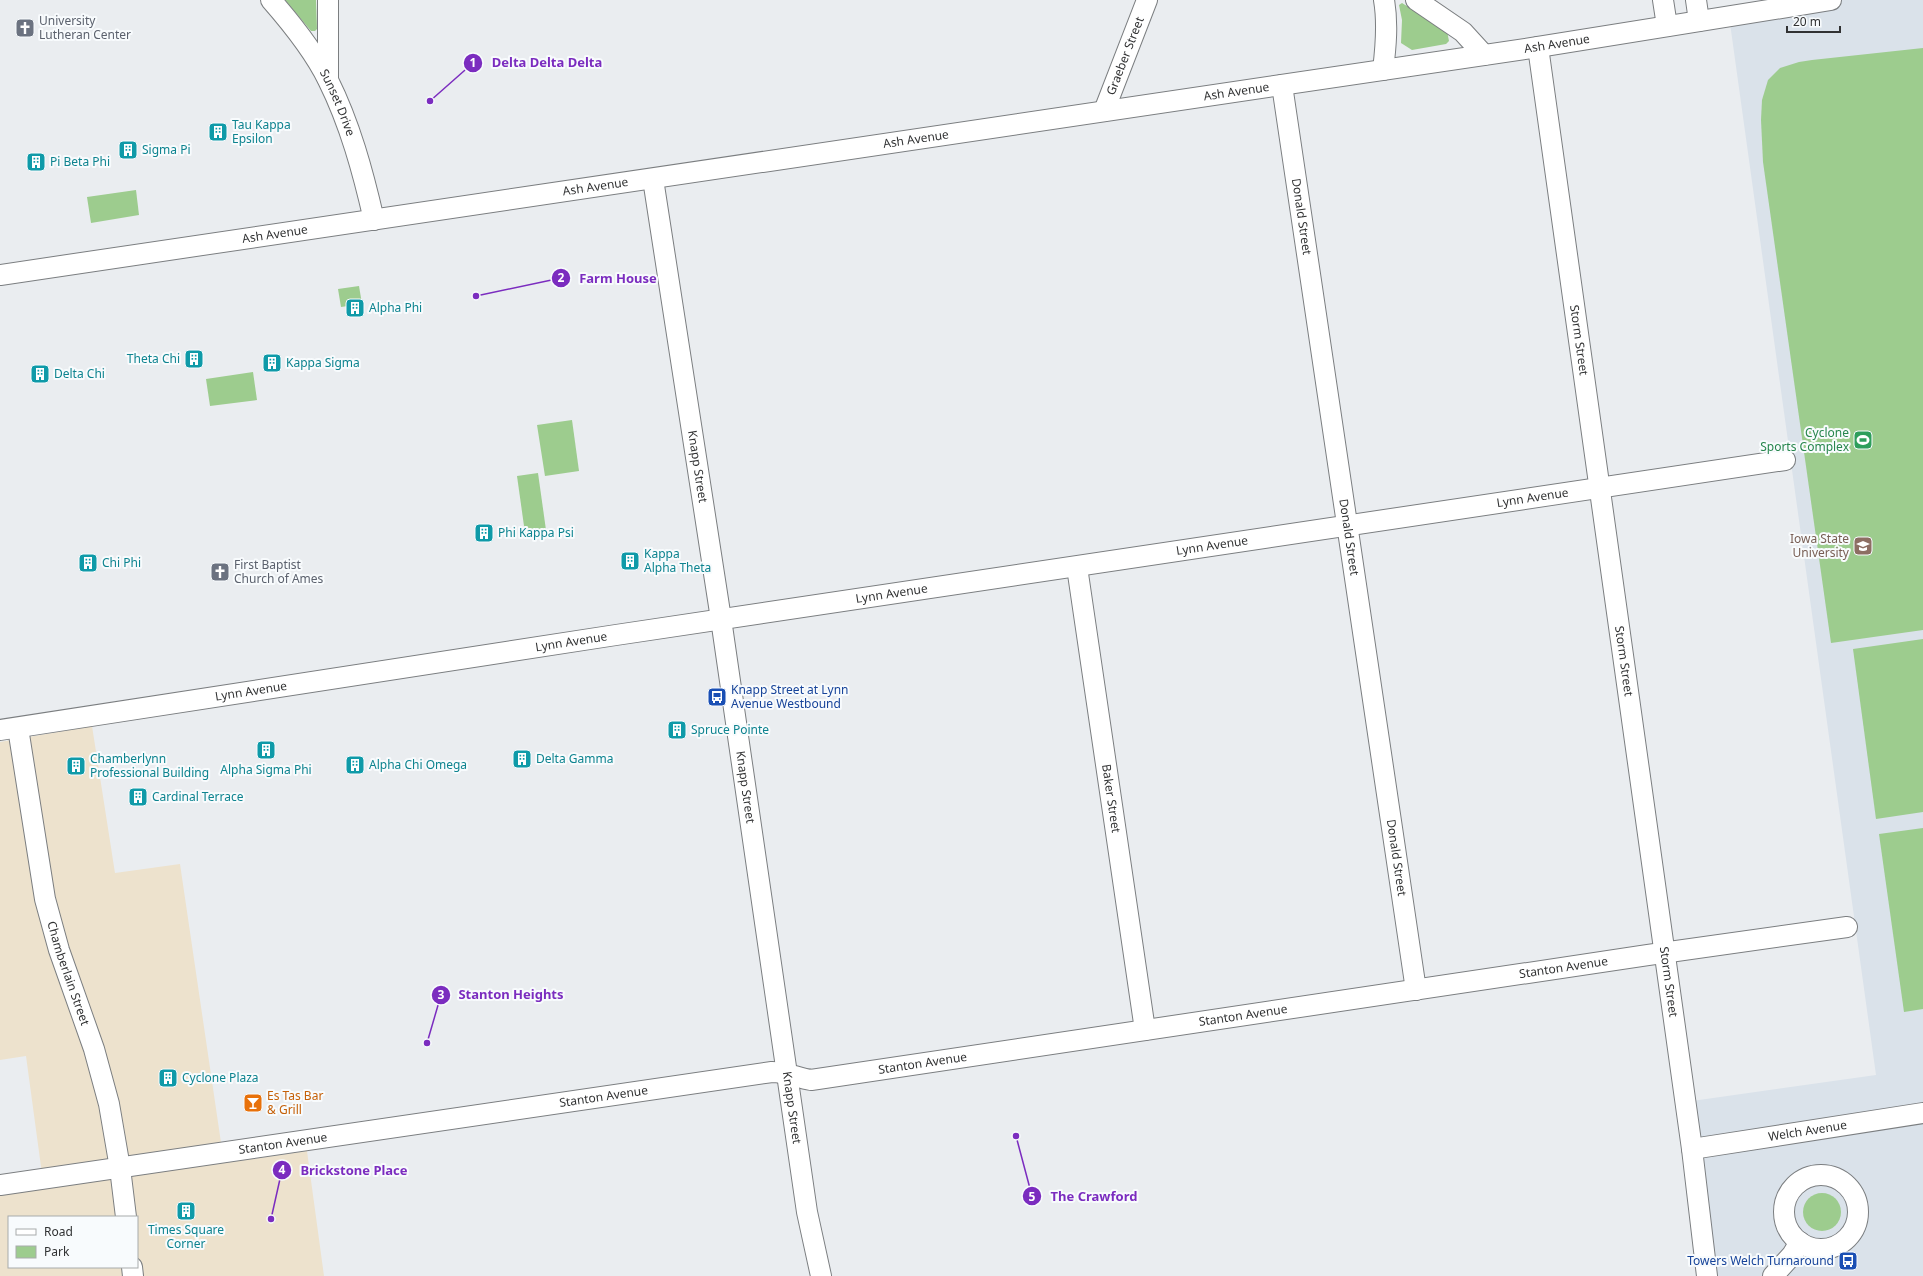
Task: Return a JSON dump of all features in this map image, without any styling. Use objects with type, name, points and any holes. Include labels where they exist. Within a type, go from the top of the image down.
[{"type":"street","name":"Sunset Drive","points":[[271,0],[297,32],[328,79],[344,118],[360,164],[374,220]]},
{"type":"street","points":[[328,0],[328,79]]},
{"type":"street","name":"Graeber Street","points":[[1104,111],[1147,0]]},
{"type":"street","points":[[1383,70],[1386,43],[1386,14],[1384,0]]},
{"type":"street","points":[[1416,0],[1463,32],[1484,55]]},
{"type":"street","points":[[1662,0],[1667,26]]},
{"type":"street","points":[[1696,0],[1699,21]]},
{"type":"street","name":"Ash Avenue","points":[[0,275],[1538,47],[1831,0]]},
{"type":"street","name":"Storm Street","points":[[1538,47],[1692,1149],[1707,1276]]},
{"type":"street","name":"Donald Street","points":[[1282,85],[1416,990]]},
{"type":"street","name":"Knapp Street","points":[[653,179],[721,619],[807,1212],[822,1276]]},
{"type":"street","name":"Lynn Avenue","points":[[9,729],[721,619],[1600,489],[1785,460]]},
{"type":"street","name":"Baker Street","points":[[1077,567],[1145,1030]]},
{"type":"street","name":"Chamberlain Street","points":[[9,729],[45,899],[59,950],[102,1077],[114,1124],[126,1216]]},
{"type":"street","name":"Stanton Avenue","points":[[0,1185],[772,1072],[787,1073],[803,1079],[811,1080],[1847,927]]},
{"type":"street","name":"Welch Avenue","points":[[1692,1149],[1923,1113]]},
{"type":"street","points":[[1773,1276],[1792,1255],[1800,1242]]},
{"type":"shaded area","name":"Iowa State University","points":[[1831,0],[1923,0],[1923,1276],[1707,1276],[1685,1102],[1876,1075],[1729,16]]},
{"type":"shaded area","points":[[92,726],[115,873],[180,864],[224,1163],[307,1151],[324,1276],[0,1276],[0,1180],[42,1174],[26,1056],[0,1060],[0,742]]},
{"type":"green space","points":[[285,0],[316,0],[317,29],[315,31],[311,31]]},
{"type":"green space","points":[[1402,3],[1447,31],[1449,41],[1446,44],[1412,50],[1401,43],[1402,20],[1399,5]]},
{"type":"green space","name":"Cyclone Sports Complex","points":[[1923,48],[1923,630],[1831,643],[1763,162],[1761,120],[1762,100],[1768,80],[1780,68],[1799,62],[1812,60]]},
{"type":"green space","points":[[136,190],[139,215],[91,223],[87,197]]},
{"type":"green space","points":[[359,286],[362,304],[341,307],[338,289]]},
{"type":"green space","points":[[253,372],[257,400],[210,406],[206,379]]},
{"type":"green space","points":[[572,420],[579,471],[545,476],[537,425]]},
{"type":"green space","points":[[538,473],[546,530],[525,533],[517,476]]},
{"type":"green space","points":[[1923,639],[1923,812],[1876,819],[1853,649]]},
{"type":"green space","points":[[1923,828],[1923,1009],[1904,1012],[1879,834]]},
{"type":"green space","points":[[1818,1193],[1826,1193],[1833,1196],[1838,1201],[1841,1212],[1838,1223],[1833,1228],[1826,1231],[1818,1231],[1811,1228],[1806,1223],[1803,1216],[1803,1208],[1806,1201],[1811,1196]]},
{"type":"place","name":"University Lutheran Center","points":[[25,28]]},
{"type":"place","name":"Delta Delta Delta","points":[[430,101]]},
{"type":"place","name":"Tau Kappa Epsilon","points":[[218,132]]},
{"type":"place","name":"Sigma Pi","points":[[128,150]]},
{"type":"place","name":"Pi Beta Phi","points":[[36,162]]},
{"type":"place","name":"Farm House","points":[[476,296]]},
{"type":"place","name":"Alpha Phi","points":[[355,308]]},
{"type":"place","name":"Theta Chi","points":[[194,359]]},
{"type":"place","name":"Kappa Sigma","points":[[272,363]]},
{"type":"place","name":"Delta Chi","points":[[40,374]]},
{"type":"place","name":"Cyclone Sports Complex","points":[[1863,440]]},
{"type":"place","name":"Phi Kappa Psi","points":[[484,533]]},
{"type":"place","name":"Iowa State University","points":[[1863,546]]},
{"type":"place","name":"Kappa Alpha Theta","points":[[630,561]]},
{"type":"place","name":"Chi Phi","points":[[88,563]]},
{"type":"place","name":"First Baptist Church of Ames","points":[[220,572]]},
{"type":"place","name":"Knapp Street at Lynn Avenue Westbound","points":[[717,697]]},
{"type":"place","name":"Spruce Pointe","points":[[677,730]]},
{"type":"place","name":"Alpha Sigma Phi","points":[[266,750]]},
{"type":"place","name":"Delta Gamma","points":[[522,759]]},
{"type":"place","name":"Alpha Chi Omega","points":[[355,765]]},
{"type":"place","name":"Chamberlynn Professional Building","points":[[76,766]]},
{"type":"place","name":"Cardinal Terrace","points":[[138,797]]},
{"type":"place","name":"Stanton Heights","points":[[427,1043]]},
{"type":"place","name":"Cyclone Plaza","points":[[168,1078]]},
{"type":"place","name":"Es Tas Bar & Grill","points":[[253,1103]]},
{"type":"place","name":"The Crawford","points":[[1016,1136]]},
{"type":"place","name":"Times Square Corner","points":[[186,1211]]},
{"type":"place","name":"Brickstone Place","points":[[271,1219]]},
{"type":"place","name":"Towers Welch Turnaround","points":[[1848,1261]]}]
